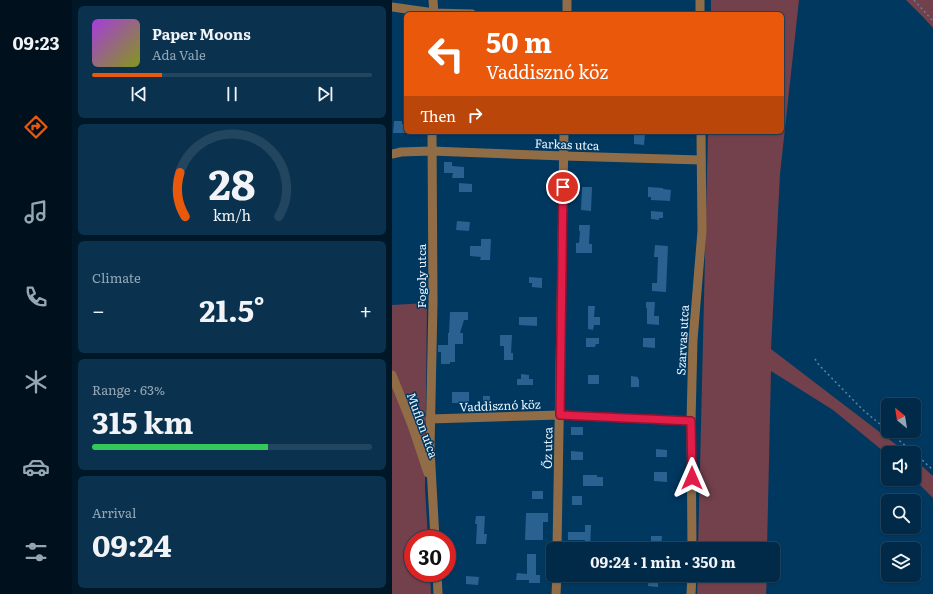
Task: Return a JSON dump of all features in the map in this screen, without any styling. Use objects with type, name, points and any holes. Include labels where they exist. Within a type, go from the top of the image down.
[{"type":"street","points":[[433,0],[434,12]]},
{"type":"street","points":[[567,0],[567,12]]},
{"type":"street","points":[[700,0],[700,12]]},
{"type":"street","points":[[392,7],[422,12]]},
{"type":"street","name":"Fogoly utca","points":[[430,419],[433,302],[432,134]]},
{"type":"street","name":"Őz utca","points":[[557,542],[564,134]]},
{"type":"street","name":"Szarvas utca","points":[[692,542],[691,421],[693,340],[702,231],[701,134]]},
{"type":"street","name":"Farkas utca","points":[[392,154],[431,150],[701,160]]},
{"type":"street","name":"Muflon utca","points":[[392,374],[412,425],[431,483]]},
{"type":"street","name":"Vaddisznó köz","points":[[430,419],[560,415],[691,421]]},
{"type":"street","name":"Muflon utca","points":[[430,419],[434,530]]},
{"type":"street","points":[[437,582],[438,594]]},
{"type":"street","points":[[556,594],[557,582]]},
{"type":"street","points":[[691,594],[692,582]]},
{"type":"path","points":[[914,0],[933,21]]},
{"type":"path","points":[[815,359],[862,409],[881,425]]},
{"type":"path","points":[[896,438],[933,470]]},
{"type":"shaded area","points":[[711,0],[799,0],[780,174],[771,349],[881,433],[881,438],[887,438],[898,446],[881,446],[881,449],[833,410],[771,371],[767,542],[698,542],[708,134],[784,134],[784,12],[711,12]]},
{"type":"shaded area","points":[[906,0],[933,0],[933,28],[923,17]]},
{"type":"shaded area","points":[[427,303],[425,488],[427,530],[404,530],[404,582],[430,582],[431,594],[392,594],[392,305]]},
{"type":"shaded area","points":[[921,465],[933,476],[933,498],[921,486]]},
{"type":"shaded area","points":[[698,582],[767,582],[766,594],[697,594]]},
{"type":"building","points":[[394,121],[402,121],[402,124],[404,124],[404,133],[393,133]]},
{"type":"building","points":[[634,134],[645,134],[644,145],[634,144]]},
{"type":"building","points":[[444,162],[452,162],[452,166],[464,167],[464,178],[452,178],[453,173],[444,173]]},
{"type":"building","points":[[459,183],[472,184],[472,192],[459,192]]},
{"type":"building","points":[[582,187],[592,187],[591,211],[581,210]]},
{"type":"building","points":[[648,187],[671,190],[670,201],[651,200],[651,197],[648,197]]},
{"type":"building","points":[[651,211],[663,212],[663,218],[659,218],[659,220],[651,219]]},
{"type":"building","points":[[457,221],[470,222],[469,231],[456,230]]},
{"type":"building","points":[[579,225],[590,225],[589,244],[592,244],[592,253],[576,253],[576,243],[579,243]]},
{"type":"building","points":[[481,239],[491,239],[490,260],[480,260],[481,257],[470,256],[470,246],[481,246]]},
{"type":"building","points":[[655,245],[668,246],[666,292],[652,291],[652,283],[657,283],[658,257],[654,257]]},
{"type":"building","points":[[529,277],[542,278],[542,288],[532,287],[532,283],[529,283]]},
{"type":"building","points":[[646,302],[655,302],[654,316],[659,316],[659,325],[647,324]]},
{"type":"building","points":[[588,306],[595,306],[594,317],[600,317],[600,325],[594,325],[593,330],[588,329]]},
{"type":"building","points":[[450,312],[468,312],[468,320],[464,320],[460,333],[463,333],[463,344],[455,344],[455,362],[450,362],[450,364],[441,364],[441,352],[438,352],[438,345],[448,345]]},
{"type":"building","points":[[519,317],[537,317],[537,326],[519,325]]},
{"type":"building","points":[[500,335],[512,335],[511,353],[513,353],[513,360],[504,360],[504,346],[500,346]]},
{"type":"building","points":[[586,338],[599,338],[599,344],[596,344],[595,347],[586,347]]},
{"type":"building","points":[[643,338],[655,338],[655,348],[643,347]]},
{"type":"building","points":[[521,374],[529,375],[529,379],[533,379],[533,385],[517,385],[517,379],[521,379]]},
{"type":"building","points":[[588,375],[599,375],[599,384],[588,384]]},
{"type":"building","points":[[631,376],[638,377],[639,387],[631,387]]},
{"type":"building","points":[[452,392],[469,392],[469,403],[452,403]]},
{"type":"building","points":[[483,396],[490,396],[489,410],[483,409]]},
{"type":"building","points":[[571,427],[583,427],[583,435],[571,435]]},
{"type":"building","points":[[656,449],[667,450],[667,457],[656,457]]},
{"type":"building","points":[[571,451],[583,452],[583,460],[571,460]]},
{"type":"building","points":[[654,472],[667,472],[667,482],[654,481]]},
{"type":"building","points":[[583,475],[597,475],[597,477],[603,477],[603,486],[583,486]]},
{"type":"building","points":[[532,491],[543,491],[543,499],[532,499]]},
{"type":"building","points":[[572,496],[582,496],[582,505],[572,505]]},
{"type":"building","points":[[526,513],[548,513],[548,522],[543,522],[543,540],[525,540]]},
{"type":"building","points":[[476,516],[485,516],[484,534],[487,534],[486,544],[476,544]]},
{"type":"building","points":[[585,525],[591,525],[590,542],[585,542],[585,540],[568,540],[568,532],[585,532]]},
{"type":"building","points":[[651,536],[662,536],[661,542],[651,542]]},
{"type":"building","points":[[527,554],[536,554],[536,575],[540,575],[540,583],[529,583],[529,580],[516,580],[517,573],[527,574]]},
{"type":"building","points":[[466,576],[479,577],[478,585],[466,584]]},
{"type":"building","points":[[648,582],[658,582],[658,587],[648,586]]},
{"type":"route","points":[[563,187],[560,415],[691,421],[692,478]]}]
